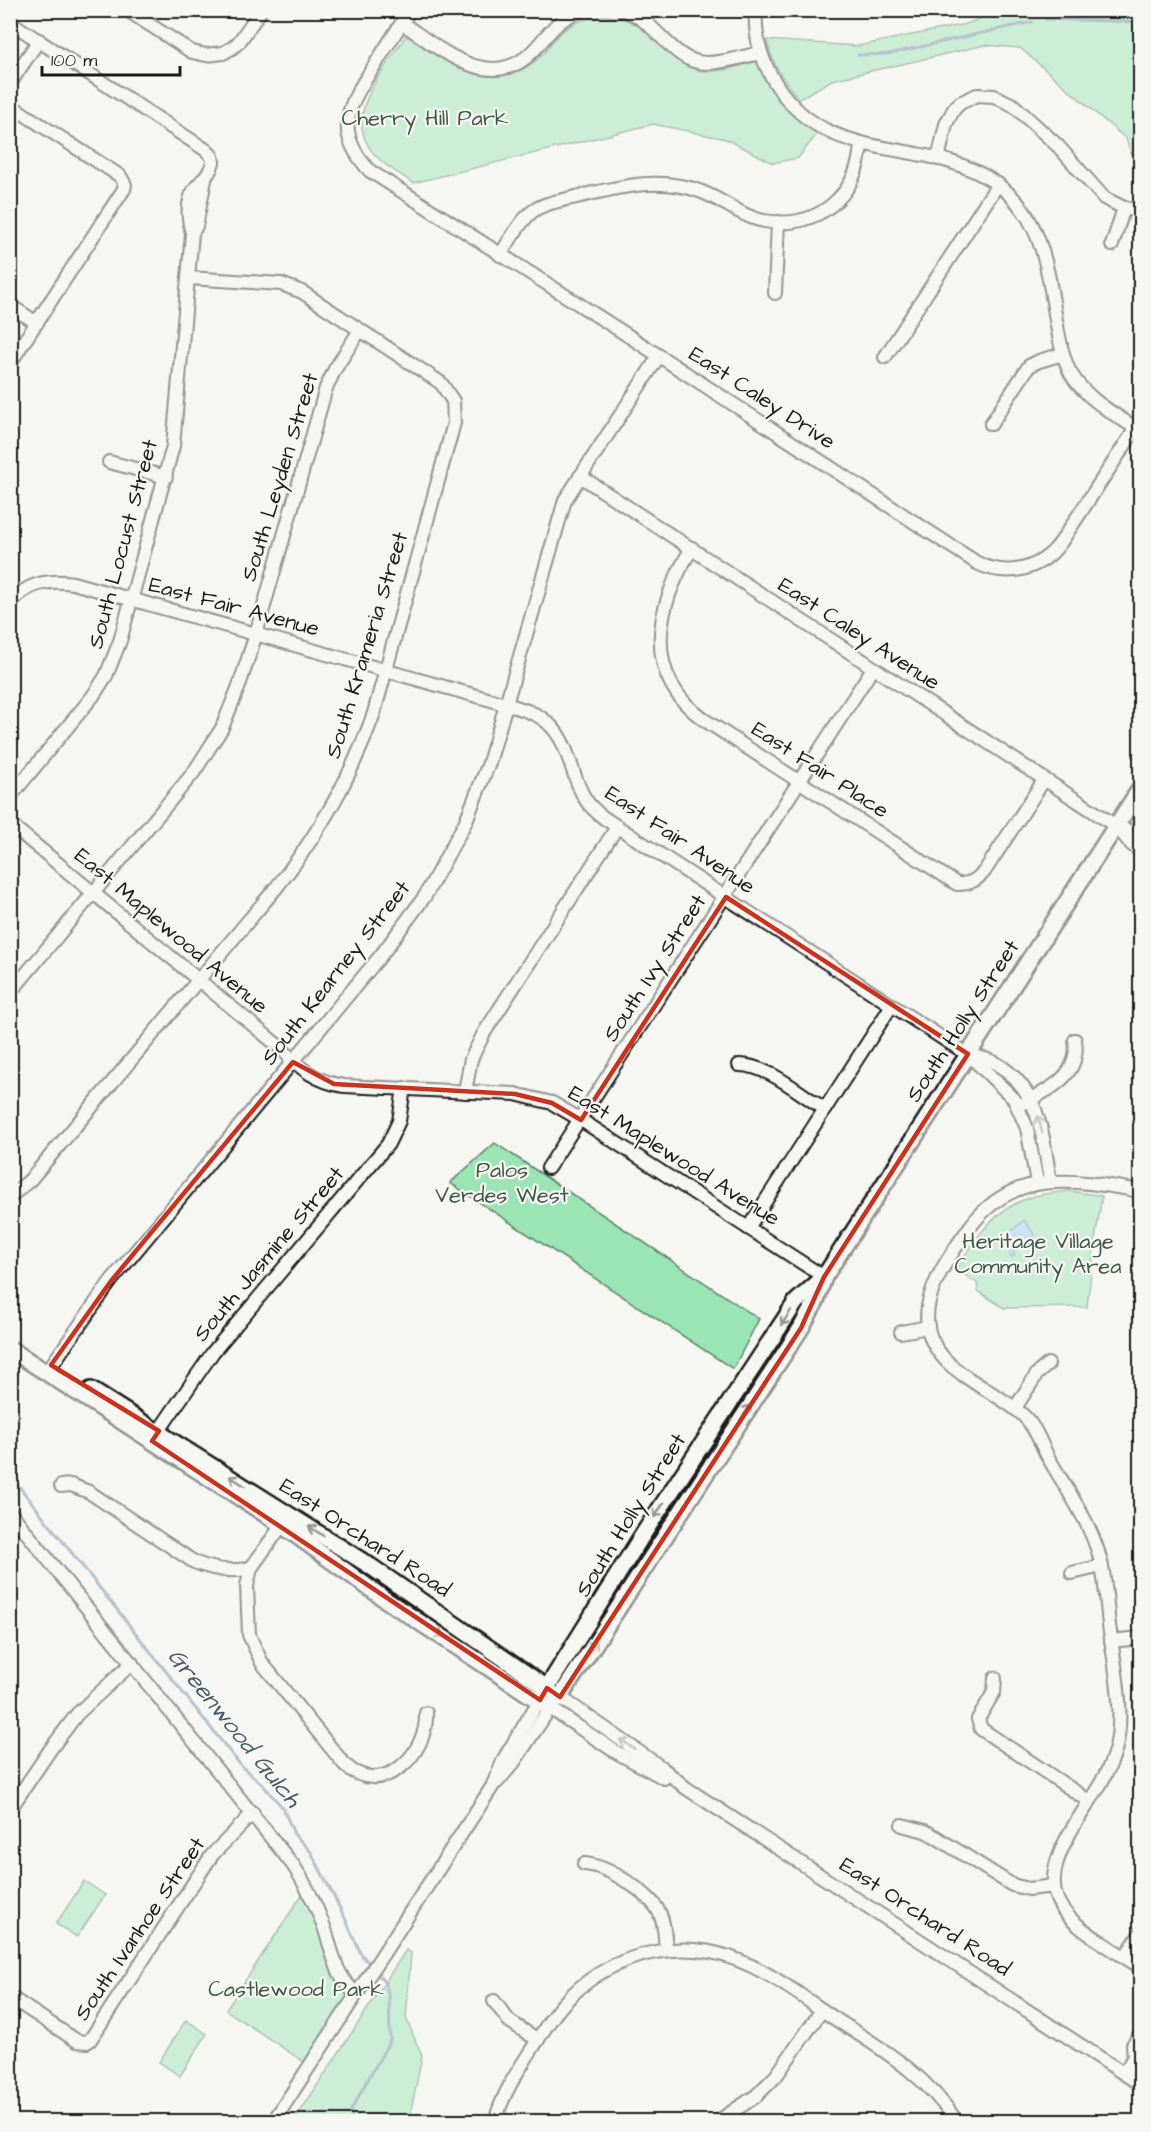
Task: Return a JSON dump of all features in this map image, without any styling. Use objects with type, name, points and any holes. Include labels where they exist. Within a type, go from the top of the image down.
[{"type":"main road","name":"South Holly Street","points":[[549,1698],[640,1539],[796,1302],[824,1278],[1140,789]]},
{"type":"main road","name":"East Orchard Road","points":[[10,1339],[48,1369]]},
{"type":"main road","name":"East Orchard Road","points":[[10,1349],[48,1369],[283,1518],[377,1594],[549,1698]]},
{"type":"street","points":[[127,10],[192,52],[207,55],[223,53],[232,48],[239,42],[261,10]]},
{"type":"street","points":[[410,10],[402,23],[460,62],[477,67],[498,68],[513,64],[527,56],[554,26],[568,16],[583,10]]},
{"type":"street","points":[[622,10],[641,18],[678,54],[694,62],[717,62],[761,52]]},
{"type":"street","points":[[756,10],[758,42],[767,68],[778,88],[796,109],[824,130],[861,144],[966,166],[998,184],[1022,209],[1039,239],[1063,354],[1070,372],[1085,392],[1138,430]]},
{"type":"street","points":[[10,22],[39,40],[10,83]]},
{"type":"street","name":"East Caley Drive","points":[[402,23],[355,94],[348,113],[348,127],[353,150],[370,171],[966,556],[996,570],[1006,571],[1027,568],[1050,556],[1138,430]]},
{"type":"street","name":"South Locust Street","points":[[10,797],[93,696],[106,676],[120,641],[173,446],[192,233],[196,226],[205,180],[213,164],[212,156],[201,146],[39,40]]},
{"type":"street","points":[[938,159],[946,124],[954,109],[960,103],[977,95],[994,96],[1012,105],[1058,146],[1094,190],[1104,198],[1124,208],[1140,211]]},
{"type":"street","points":[[10,105],[120,176],[125,185],[10,363]]},
{"type":"street","points":[[500,255],[525,219],[540,207],[616,187],[641,183],[684,186],[703,192],[760,221],[803,220],[816,215],[836,202],[855,175],[861,144]]},
{"type":"street","points":[[885,357],[998,184]]},
{"type":"street","points":[[1112,245],[1124,208]]},
{"type":"street","points":[[775,293],[778,222]]},
{"type":"street","name":"South Krameria Street","points":[[10,1197],[30,1180],[293,866],[323,824],[340,795],[358,757],[386,671],[455,416],[453,401],[441,383],[302,292],[288,285],[188,278]]},
{"type":"street","points":[[17,310],[37,323]]},
{"type":"street","name":"South Leyden Street","points":[[10,993],[94,895],[194,772],[213,744],[232,705],[256,634],[326,388],[335,369],[360,330]]},
{"type":"street","points":[[991,424],[1029,366],[1039,360],[1063,354]]},
{"type":"street","name":"South Kearney Street","points":[[48,1369],[111,1281],[405,925],[440,871],[476,798],[506,704],[562,508],[580,476],[659,356]]},
{"type":"street","points":[[110,462],[166,477]]},
{"type":"street","name":"East Caley Avenue","points":[[580,476],[1044,780],[1116,826],[1140,835]]},
{"type":"street","name":"East Fair Place","points":[[692,548],[675,579],[662,622],[660,650],[669,682],[692,711],[957,884],[968,884],[984,872],[1044,780]]},
{"type":"street","name":"East Fair Avenue","points":[[10,604],[33,585],[56,581],[73,583],[532,713],[555,730],[565,745],[584,796],[595,811],[968,1054],[1009,1092],[1018,1106],[1044,1182]]},
{"type":"street","name":"South Ivy Street","points":[[548,1168],[873,668]]},
{"type":"street","name":"East Maplewood Avenue","points":[[10,824],[282,1049],[293,1062],[317,1079],[334,1084],[515,1094],[539,1099],[564,1109],[824,1278]]},
{"type":"street","name":"East Caley Avenue","points":[[1116,826],[1140,851]]},
{"type":"street","points":[[465,1092],[471,1059],[484,1033],[617,827]]},
{"type":"street","points":[[748,1228],[892,1005]]},
{"type":"street","points":[[1018,1106],[1048,1091],[1064,1077],[1076,1056],[1075,1040]]},
{"type":"street","name":"East Fair Avenue","points":[[968,1054],[995,1062],[1020,1082],[1031,1099],[1040,1123],[1044,1182]]},
{"type":"street","points":[[739,1065],[762,1069],[825,1109]]},
{"type":"street","name":"South Jasmine Street","points":[[155,1436],[213,1352],[384,1150],[399,1121],[404,1088]]},
{"type":"street","points":[[1140,1191],[1087,1181],[1044,1182],[1004,1195],[986,1209],[970,1227],[933,1286],[927,1310],[932,1341],[943,1359],[964,1376],[1014,1408],[1031,1423],[1088,1526],[1102,1566],[1119,1713],[1118,1738],[1110,1766],[1058,1852],[1054,1886],[1060,1907],[1072,1921],[1140,1967]]},
{"type":"street","points":[[901,1332],[928,1327]]},
{"type":"street","points":[[1014,1408],[1037,1374],[1048,1364]]},
{"type":"street","points":[[62,1486],[71,1485],[89,1492],[205,1567],[218,1571],[251,1568]]},
{"type":"street","points":[[12,1518],[132,1663],[293,1865],[307,1887],[343,1982],[360,1989]]},
{"type":"street","points":[[283,1518],[277,1532],[251,1568],[247,1586],[249,1635],[258,1656],[349,1769],[363,1776],[381,1777],[403,1766],[423,1738],[427,1724],[426,1713]]},
{"type":"street","points":[[1072,1573],[1102,1566]]},
{"type":"street","points":[[1112,1641],[1140,1638]]},
{"type":"street","points":[[10,1809],[77,1714],[132,1663]]},
{"type":"street","points":[[995,1678],[994,1692],[973,1724],[1089,1802]]},
{"type":"street","name":"South Holly Street","points":[[273,2121],[492,1787],[505,1757],[549,1698]]},
{"type":"street","name":"East Orchard Road","points":[[549,1698],[616,1752],[686,1788],[1140,2084]]},
{"type":"street","name":"South Ivanhoe Street","points":[[10,1997],[72,2038],[87,2042],[99,2029],[212,1855],[253,1813]]},
{"type":"street","points":[[902,1825],[936,1836],[1012,1885],[1029,1889],[1054,1886]]},
{"type":"street","points":[[584,1864],[602,1868],[649,1898],[660,1912],[666,1950]]},
{"type":"street","points":[[1125,1957],[1140,1934]]},
{"type":"street","points":[[495,2121],[512,2080],[565,2002],[596,1976],[627,1960],[666,1950],[705,1952],[745,1962],[758,1969],[919,2076],[941,2099],[957,2121]]},
{"type":"street","points":[[494,2001],[509,2020],[538,2040]]},
{"type":"street","points":[[717,2121],[756,2096],[777,2076],[822,2010]]},
{"type":"street","points":[[1124,2073],[1137,2056],[1133,2045],[1140,2034]]},
{"type":"highlighted area","points":[[726,897],[968,1054],[824,1277],[801,1328],[560,1697],[547,1688],[540,1700],[152,1441],[159,1431],[51,1365],[111,1281],[293,1062],[334,1084],[515,1094],[552,1103],[581,1120]]},
{"type":"green space","points":[[1000,11],[1140,11],[1140,153],[1131,154],[1126,139],[1020,48],[985,45],[832,80],[799,99],[779,71],[767,40],[858,46],[966,24]]},
{"type":"green space","name":"Cherry Hill Park","points":[[603,15],[635,23],[645,29],[678,61],[699,70],[723,70],[757,61],[768,83],[787,108],[817,134],[798,158],[773,163],[726,139],[653,124],[413,183],[379,159],[367,144],[362,128],[363,113],[368,97],[405,37],[410,36],[459,65],[493,76],[510,74],[527,67],[571,25]]},
{"type":"green space","name":"Palos Verdes West","points":[[495,1143],[759,1319],[733,1369],[450,1183]]},
{"type":"green space","name":"Heritage Village Community Area","points":[[1069,1191],[1102,1196],[1087,1307],[1004,1308],[978,1291],[977,1283],[956,1269],[979,1235],[1007,1209],[1036,1196]]},
{"type":"green space","points":[[84,1881],[105,1895],[77,1937],[56,1924]]},
{"type":"green space","name":"Castlewood Park","points":[[307,1887],[352,1990],[304,2062],[226,2010]]},
{"type":"green space","points":[[406,1950],[411,1953],[406,2018],[422,2056],[409,2121],[294,2121]]},
{"type":"green space","points":[[186,2020],[207,2034],[180,2076],[159,2062]]},
{"type":"water","points":[[1024,1220],[1035,1235],[1013,1252],[1015,1255],[1012,1257],[1000,1241]]},
{"type":"waterway","points":[[1045,19],[1140,22]]},
{"type":"waterway","points":[[858,55],[888,54],[1032,22]]},
{"type":"waterway","name":"Greenwood Gulch","points":[[10,1475],[242,1767],[261,1783],[283,1808],[294,1834],[311,1852],[361,1954],[371,1966]]},
{"type":"waterway","name":"Greenwood Gulch","points":[[352,2122],[351,2110],[390,2040],[389,1996],[385,1983],[375,1971]]}]
